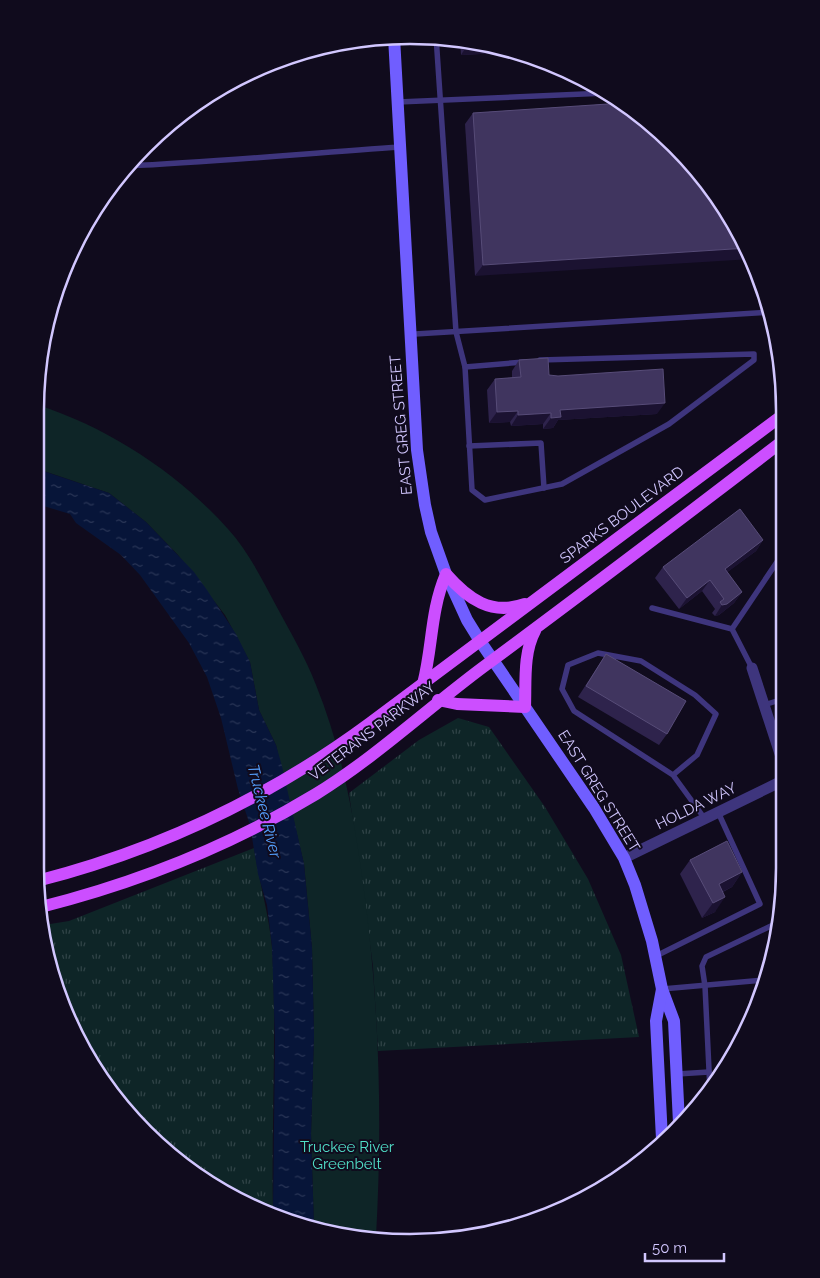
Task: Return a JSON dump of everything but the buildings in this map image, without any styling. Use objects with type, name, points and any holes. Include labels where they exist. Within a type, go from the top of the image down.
[{"type":"main road","name":"EAST GREG STREET","points":[[394,45],[419,473],[431,532],[446,574],[480,641],[594,808],[624,858],[644,913],[656,956],[662,990],[674,1021],[679,1116]]},
{"type":"main road","name":"SPARKS BOULEVARD","points":[[480,641],[776,420]]},
{"type":"main road","points":[[494,659],[535,631],[776,446]]},
{"type":"main road","points":[[423,684],[436,597],[446,574],[462,592],[478,602],[490,606],[517,607],[533,602]]},
{"type":"main road","points":[[438,700],[457,704],[525,708],[530,640],[535,631]]},
{"type":"main road","name":"VETERANS PARKWAY","points":[[44,879],[82,870],[149,846],[213,819],[299,772],[370,723],[480,641]]},
{"type":"main road","name":"VETERANS PARKWAY","points":[[46,906],[88,895],[159,870],[224,841],[316,793],[494,659]]},
{"type":"main road","name":"EAST GREG STREET","points":[[662,990],[656,1021],[662,1133]]},
{"type":"street","points":[[752,668],[776,744]]},
{"type":"street","name":"HOLDA WAY","points":[[624,858],[776,784]]},
{"type":"lane","points":[[437,45],[456,332],[465,367],[472,490],[485,500],[562,484],[669,424],[754,360],[754,354],[552,359],[465,367]]},
{"type":"lane","points":[[398,102],[594,94]]},
{"type":"lane","points":[[138,165],[212,162],[302,153],[401,147]]},
{"type":"lane","points":[[415,334],[763,313]]},
{"type":"lane","points":[[469,446],[541,443],[544,488]]},
{"type":"lane","points":[[732,629],[776,563]]},
{"type":"lane","points":[[652,608],[732,629],[752,668]]},
{"type":"lane","points":[[673,775],[697,754],[716,714],[695,695],[641,660],[598,653],[568,665],[562,689],[574,711],[673,775],[705,819]]},
{"type":"lane","points":[[764,705],[776,701]]},
{"type":"lane","points":[[656,956],[760,904],[718,812]]},
{"type":"lane","points":[[709,1079],[705,986],[702,966],[706,957],[771,926]]},
{"type":"lane","points":[[662,990],[759,981]]},
{"type":"lane","points":[[676,1074],[709,1072]]},
{"type":"green space","name":"Truckee River Greenbelt","points":[[44,407],[91,426],[141,455],[187,489],[228,529],[236,538],[262,579],[299,647],[324,707],[332,730],[349,799],[367,915],[372,961],[376,1007],[379,1099],[376,1232],[314,1222],[311,1134],[314,1035],[312,948],[304,864],[276,745],[259,710],[250,662],[225,615],[178,555],[146,522],[109,493],[44,471]]},
{"type":"green space","points":[[458,718],[489,727],[545,807],[588,879],[621,955],[639,1037],[378,1051],[373,966],[349,793],[419,740]]},
{"type":"green space","points":[[254,848],[272,948],[274,1015],[273,1207],[227,1185],[187,1159],[151,1127],[119,1091],[105,1071],[82,1030],[63,986],[56,963],[48,924],[69,921]]},
{"type":"water","name":"Truckee River","points":[[44,471],[109,493],[146,522],[194,572],[236,634],[250,662],[259,710],[276,745],[282,766],[304,864],[312,948],[314,1035],[311,1134],[314,1222],[273,1207],[275,1040],[272,946],[267,905],[258,874],[250,825],[238,789],[221,718],[207,677],[189,643],[140,575],[121,555],[76,523],[70,514],[44,506]]}]
